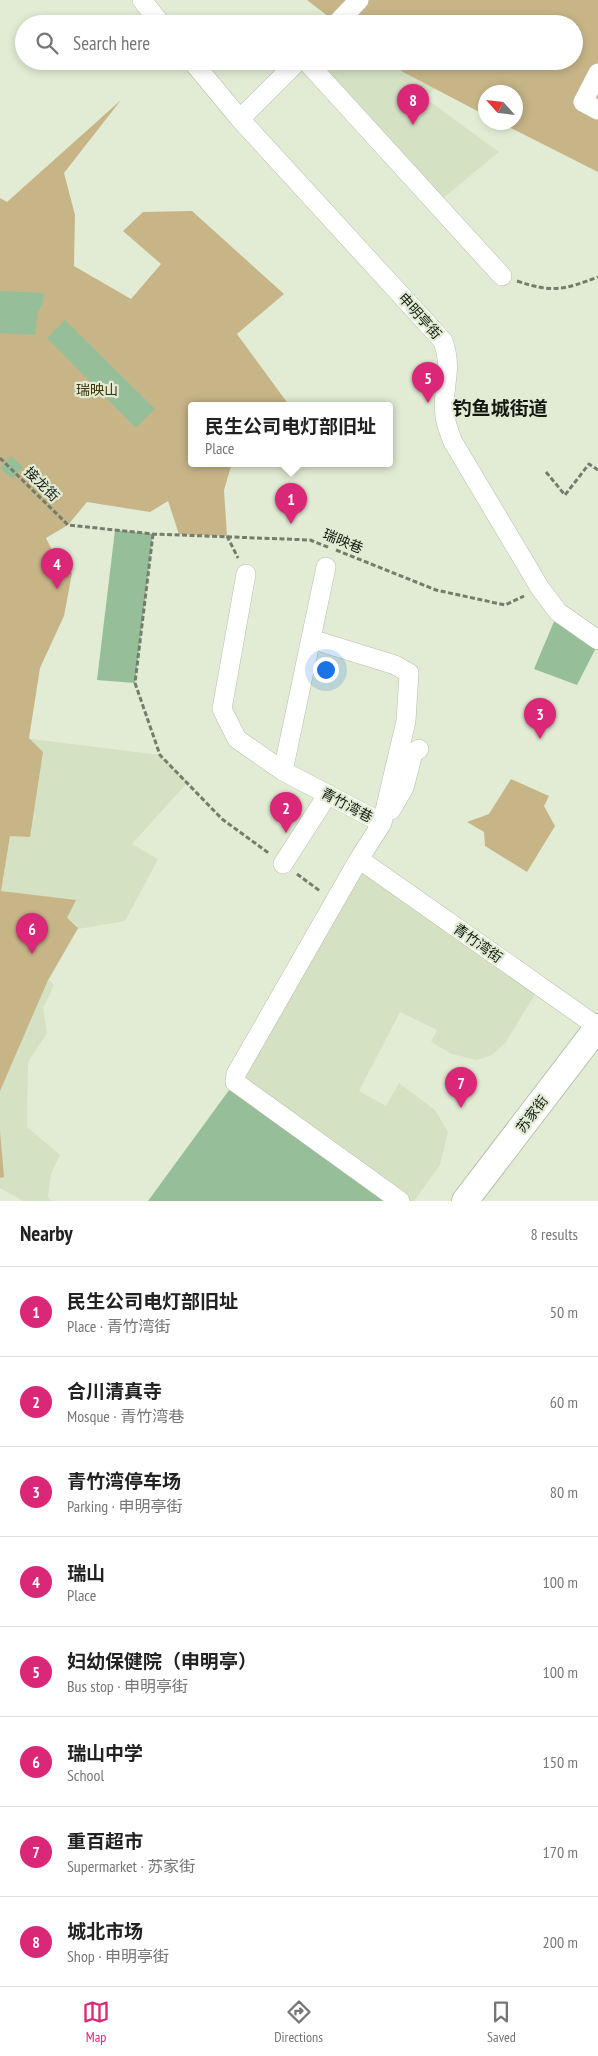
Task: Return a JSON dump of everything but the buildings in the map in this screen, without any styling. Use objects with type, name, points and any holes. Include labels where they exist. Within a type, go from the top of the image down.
[{"type":"main road","name":"苏家街","points":[[465,1201],[598,1027]]},
{"type":"main road","name":"苏家街","points":[[484,1201],[598,1052]]},
{"type":"street","points":[[142,0],[154,15]]},
{"type":"street","points":[[345,15],[359,0]]},
{"type":"street","name":"申明亭街","points":[[199,70],[240,119],[443,341],[448,356],[449,374],[445,396],[445,416],[453,442],[540,588],[558,612],[598,640]]},
{"type":"street","points":[[240,119],[289,70]]},
{"type":"street","points":[[314,70],[502,276]]},
{"type":"street","points":[[598,73],[583,102],[598,110]]},
{"type":"street","points":[[282,771],[326,567]]},
{"type":"street","name":"青竹湾巷","points":[[246,574],[233,638],[222,709],[237,739],[282,771],[382,823],[359,859],[236,1074],[235,1082],[400,1201]]},
{"type":"street","points":[[311,639],[395,665],[409,673],[406,721],[382,823]]},
{"type":"street","points":[[382,823],[404,788],[414,753],[419,749]]},
{"type":"street","points":[[283,864],[328,794]]},
{"type":"street","name":"青竹湾街","points":[[359,859],[598,1027]]},
{"type":"path","points":[[502,276],[543,289],[571,287],[598,277]]},
{"type":"path","name":"接龙街","points":[[0,458],[68,525]]},
{"type":"path","points":[[546,472],[565,495],[590,464],[598,470]]},
{"type":"path","name":"瑞映巷","points":[[68,525],[152,534],[310,540],[436,590],[505,605],[540,588]]},
{"type":"path","points":[[152,534],[135,684],[160,755],[222,819],[239,833]]},
{"type":"path","points":[[227,536],[246,574]]},
{"type":"shaded area","points":[[314,70],[455,70],[425,98],[499,152],[436,204]]},
{"type":"shaded area","points":[[0,735],[160,755],[188,782],[132,844],[158,859],[125,921],[78,929],[49,980],[54,985],[43,1008],[47,1033],[28,1062],[27,1127],[60,1155],[51,1174],[48,1197],[52,1201],[23,1201],[0,1188]]},
{"type":"shaded area","points":[[359,859],[540,986],[506,1042],[492,1055],[477,1060],[452,1054],[431,1042],[437,1030],[400,1012],[359,1091],[386,1106],[399,1083],[435,1110],[448,1132],[440,1165],[414,1201],[400,1201],[236,1074]]},
{"type":"green space","points":[[307,0],[598,0],[598,172],[515,130],[523,130],[523,85],[478,85],[478,111],[400,70],[583,70],[583,15],[326,15]]},
{"type":"green space","name":"瑞映山","points":[[121,100],[64,173],[75,215],[74,266],[131,299],[161,264],[123,231],[143,212],[192,211],[284,294],[237,334],[287,402],[188,402],[188,467],[231,467],[224,490],[227,536],[179,534],[168,501],[150,512],[87,502],[68,525],[46,538],[60,566],[72,573],[64,616],[40,668],[29,738],[43,752],[30,837],[10,836],[1,891],[76,900],[67,918],[78,928],[48,980],[0,1091],[0,198],[7,202]]},
{"type":"green space","points":[[511,779],[549,796],[544,806],[555,826],[527,872],[485,846],[484,832],[467,822],[489,814]]},
{"type":"green space","points":[[0,1131],[4,1177],[0,1178]]},
{"type":"place","name":"城北市场","points":[[413,125]]},
{"type":"place","name":"妇幼保健院（申明亭）","points":[[428,403]]},
{"type":"place","name":"民生公司电灯部旧址","points":[[291,524]]},
{"type":"place","name":"瑞山","points":[[57,589]]},
{"type":"place","name":"青竹湾停车场","points":[[540,739]]},
{"type":"place","name":"合川清真寺","points":[[286,833]]},
{"type":"place","name":"瑞山中学","points":[[32,954]]},
{"type":"place","name":"重百超市","points":[[461,1108]]},
{"type":"district","name":"钓鱼城街道","points":[[500,408]]}]
